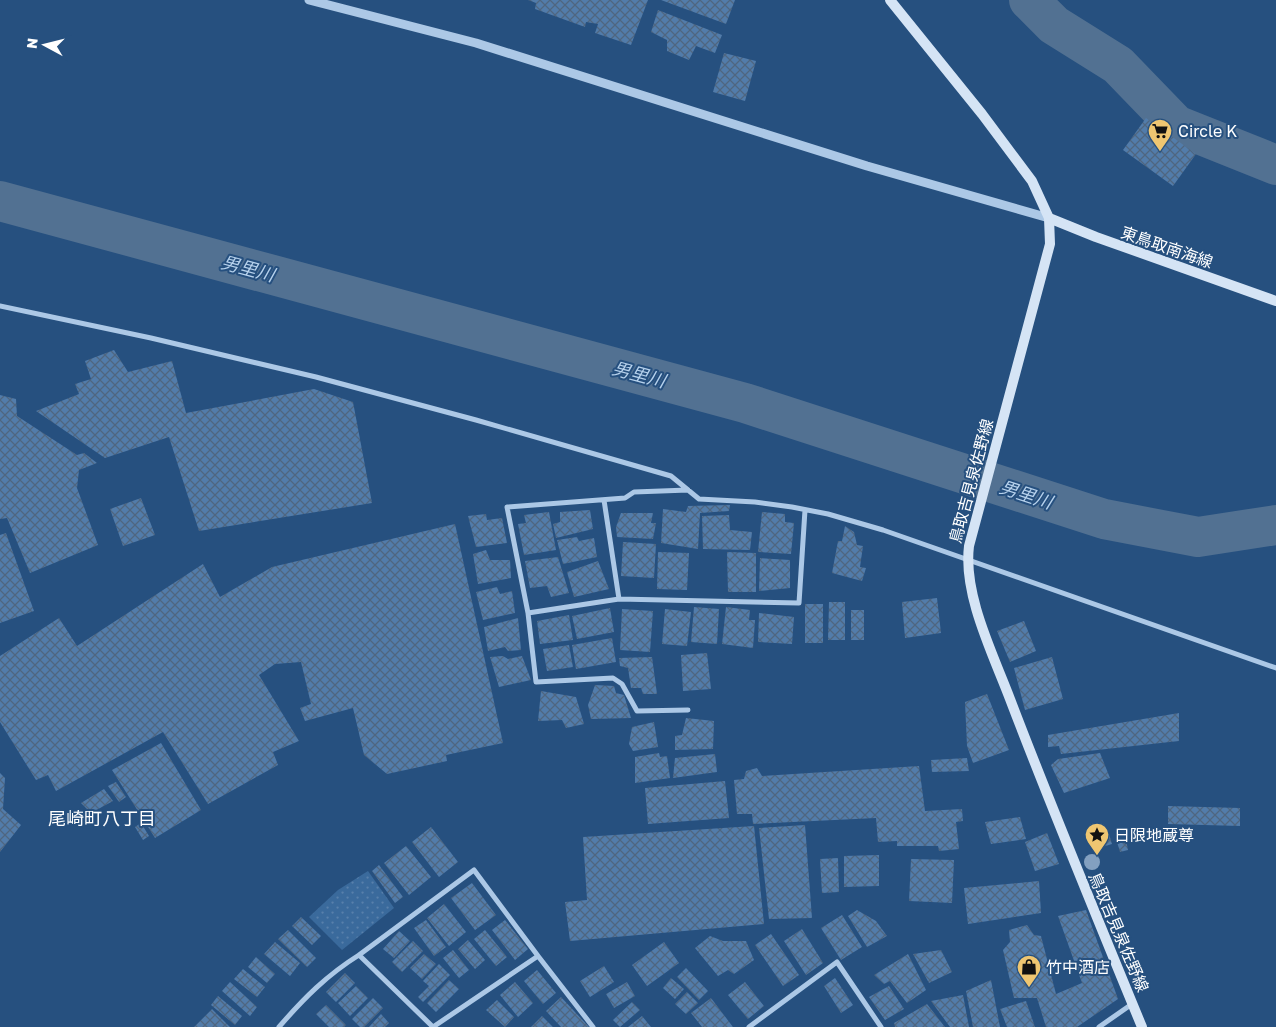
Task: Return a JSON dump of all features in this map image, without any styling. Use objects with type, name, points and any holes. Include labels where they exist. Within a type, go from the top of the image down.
[{"type":"main road","name":"鳥取吉見泉佐野線","points":[[890,0],[982,114],[1032,181],[1050,218],[1050,244],[967,559],[971,590],[1052,812],[1142,1027]]},
{"type":"main road","name":"東鳥取南海線","points":[[1050,218],[1096,238],[1276,301]]},
{"type":"street","points":[[309,0],[476,43],[867,166],[1050,218]]},
{"type":"street","points":[[0,306],[151,338],[306,375],[476,420],[671,476],[699,499],[755,502],[828,514],[883,530],[1276,668]]},
{"type":"street","points":[[688,490],[634,492],[625,498],[508,507],[528,613],[536,682],[613,678],[622,684],[637,711],[688,710]]},
{"type":"street","points":[[604,500],[619,599]]},
{"type":"street","points":[[528,613],[619,599],[799,603],[805,510]]},
{"type":"street","points":[[279,1027],[306,996],[331,973],[359,955],[474,870],[593,1027]]},
{"type":"street","points":[[359,955],[433,1027],[538,956]]},
{"type":"street","points":[[749,1027],[837,962],[881,1027]]},
{"type":"street","points":[[1099,1027],[1132,1004]]},
{"type":"shaded area","points":[[368,871],[394,908],[342,950],[309,917],[338,890]]},
{"type":"building","points":[[528,0],[648,0],[631,45],[595,33],[598,24],[586,22],[585,27],[535,9],[536,3]]},
{"type":"building","points":[[661,0],[735,0],[726,24]]},
{"type":"building","points":[[658,10],[722,35],[715,53],[696,46],[689,60],[667,51],[667,40],[651,32]]},
{"type":"building","points":[[724,53],[756,61],[745,101],[713,92]]},
{"type":"building","name":"Circle K","points":[[1146,118],[1196,154],[1173,186],[1123,150]]},
{"type":"building","points":[[114,350],[128,372],[172,361],[186,413],[314,389],[353,402],[372,503],[199,531],[169,437],[105,458],[36,411],[79,394],[75,384],[91,379],[85,361]]},
{"type":"building","points":[[0,395],[16,399],[17,416],[77,455],[84,453],[97,463],[79,470],[77,488],[98,545],[30,573],[7,518],[0,519]]},
{"type":"building","points":[[141,498],[155,535],[123,546],[110,509]]},
{"type":"building","points":[[730,505],[729,511],[700,513],[698,549],[661,543],[663,509],[686,512],[688,506]]},
{"type":"building","points":[[590,510],[593,529],[556,538],[553,524],[560,522],[560,512]]},
{"type":"building","points":[[549,512],[556,550],[524,555],[518,524],[526,523],[524,515]]},
{"type":"building","points":[[762,512],[785,514],[785,522],[794,523],[791,554],[758,552]]},
{"type":"building","points":[[621,513],[653,513],[651,523],[656,523],[653,539],[617,537],[616,527]]},
{"type":"building","points":[[486,514],[487,520],[502,518],[507,543],[476,547],[468,516]]},
{"type":"building","points":[[729,515],[730,530],[752,532],[750,550],[703,549],[702,516]]},
{"type":"building","points":[[455,524],[503,743],[446,755],[447,761],[387,774],[364,755],[353,708],[305,721],[300,708],[311,704],[301,662],[275,664],[259,675],[299,741],[273,752],[278,765],[208,804],[163,732],[56,791],[48,775],[36,780],[0,722],[0,656],[59,618],[77,646],[203,564],[220,597],[272,567]]},
{"type":"building","points":[[845,526],[854,532],[857,545],[863,546],[860,567],[866,568],[862,581],[832,573],[838,541],[842,541]]},
{"type":"building","points":[[6,533],[34,611],[0,623],[0,535]]},
{"type":"building","points":[[577,537],[579,541],[594,538],[597,557],[563,564],[557,540]]},
{"type":"building","points":[[623,542],[656,544],[654,578],[621,576]]},
{"type":"building","points":[[486,550],[490,560],[510,560],[511,578],[478,584],[473,554]]},
{"type":"building","points":[[658,552],[689,553],[687,590],[657,589]]},
{"type":"building","points":[[727,552],[756,553],[756,592],[728,592]]},
{"type":"building","points":[[558,557],[569,593],[551,597],[547,586],[530,588],[525,561]]},
{"type":"building","points":[[760,558],[790,560],[790,588],[759,591]]},
{"type":"building","points":[[598,561],[609,589],[574,597],[567,572]]},
{"type":"building","points":[[497,587],[500,594],[512,591],[515,613],[483,620],[476,592]]},
{"type":"building","points":[[937,598],[941,633],[905,638],[902,602]]},
{"type":"building","points":[[829,602],[845,602],[845,640],[828,640]]},
{"type":"building","points":[[805,604],[823,604],[823,643],[805,643]]},
{"type":"building","points":[[694,607],[719,609],[717,644],[691,642]]},
{"type":"building","points":[[726,607],[750,610],[749,620],[755,620],[753,648],[722,644]]},
{"type":"building","points":[[610,608],[614,632],[577,639],[572,616]]},
{"type":"building","points":[[622,609],[653,611],[650,652],[620,650]]},
{"type":"building","points":[[665,609],[691,612],[687,646],[662,644]]},
{"type":"building","points":[[851,610],[864,610],[864,640],[851,640]]},
{"type":"building","points":[[759,613],[794,617],[792,644],[758,642]]},
{"type":"building","points":[[569,615],[573,640],[540,644],[537,621]]},
{"type":"building","points":[[518,618],[521,650],[508,651],[505,647],[488,651],[484,627]]},
{"type":"building","points":[[1024,621],[1036,651],[1010,662],[997,631]]},
{"type":"building","points":[[612,638],[616,662],[576,669],[572,645]]},
{"type":"building","points":[[569,645],[573,667],[547,671],[543,649]]},
{"type":"building","points":[[707,653],[711,689],[683,691],[681,655]]},
{"type":"building","points":[[503,656],[508,659],[522,656],[531,680],[499,687],[490,657]]},
{"type":"building","points":[[652,657],[657,694],[643,694],[641,688],[631,688],[628,668],[620,666],[619,658]]},
{"type":"building","points":[[1052,657],[1063,699],[1025,710],[1014,668]]},
{"type":"building","points":[[595,685],[614,686],[616,693],[624,695],[631,718],[591,719],[588,705]]},
{"type":"building","points":[[541,691],[576,697],[584,724],[566,728],[562,720],[538,721]]},
{"type":"building","points":[[987,694],[1009,750],[973,763],[967,746],[965,702]]},
{"type":"building","points":[[1179,713],[1179,741],[1061,754],[1059,746],[1048,747],[1048,735]]},
{"type":"building","points":[[686,718],[714,721],[713,749],[675,750],[675,736],[682,735]]},
{"type":"building","points":[[654,722],[658,747],[633,751],[629,744],[632,727]]},
{"type":"building","points":[[161,743],[201,810],[155,838],[112,770]]},
{"type":"building","points":[[659,753],[660,757],[667,756],[670,778],[635,783],[635,757]]},
{"type":"building","points":[[1100,753],[1110,778],[1064,793],[1051,765],[1058,759]]},
{"type":"building","points":[[715,754],[717,772],[673,778],[675,758]]},
{"type":"building","points":[[967,758],[969,771],[932,772],[931,760]]},
{"type":"building","points":[[919,766],[925,811],[962,809],[963,821],[956,822],[959,849],[939,851],[938,846],[897,846],[897,841],[878,842],[876,818],[753,824],[752,814],[737,814],[734,780],[744,779],[746,771],[757,768],[762,776]]},
{"type":"building","points":[[0,773],[5,778],[3,809],[21,825],[0,852]]},
{"type":"building","points":[[725,781],[729,818],[648,824],[645,788]]},
{"type":"building","points":[[116,782],[126,797],[119,802],[108,786]]},
{"type":"building","points":[[104,789],[113,801],[91,813],[81,803]]},
{"type":"building","points":[[1168,806],[1240,808],[1240,826],[1168,824]]},
{"type":"building","points":[[1020,817],[1026,839],[991,844],[985,822]]},
{"type":"building","points":[[141,823],[149,836],[143,840],[135,827]]},
{"type":"building","points":[[805,825],[812,918],[769,919],[759,828]]},
{"type":"building","points":[[754,826],[764,924],[570,941],[565,902],[587,900],[583,837]]},
{"type":"building","points":[[431,827],[458,862],[439,877],[412,842]]},
{"type":"building","points":[[1047,833],[1059,864],[1035,871],[1025,842]]},
{"type":"building","points":[[1109,834],[1112,844],[1099,848],[1096,837]]},
{"type":"building","points":[[1126,840],[1128,850],[1120,852],[1117,842]]},
{"type":"building","points":[[406,846],[431,877],[409,895],[384,863]]},
{"type":"building","points":[[879,855],[879,886],[844,887],[844,856]]},
{"type":"building","points":[[838,858],[839,892],[822,893],[820,859]]},
{"type":"building","points":[[911,859],[954,860],[952,903],[909,901]]},
{"type":"building","points":[[379,865],[403,897],[395,903],[372,871]]},
{"type":"building","points":[[1039,881],[1041,913],[968,924],[964,888]]},
{"type":"building","points":[[472,883],[496,915],[475,930],[451,898]]},
{"type":"building","points":[[444,904],[466,932],[449,946],[427,918]]},
{"type":"building","points":[[857,910],[876,921],[887,936],[867,947],[848,916]]},
{"type":"building","points":[[1086,910],[1118,999],[1077,1027],[1046,1027],[1037,998],[1014,998],[1003,950],[1010,942],[1009,930],[1027,925],[1034,935],[1041,936],[1056,994],[1082,983],[1058,916]]},
{"type":"building","points":[[842,915],[862,947],[841,960],[821,928]]},
{"type":"building","points":[[301,917],[321,936],[312,945],[292,926]]},
{"type":"building","points":[[426,920],[446,947],[434,956],[414,928]]},
{"type":"building","points":[[505,920],[528,949],[515,960],[492,930]]},
{"type":"building","points":[[802,929],[823,963],[806,975],[784,941]]},
{"type":"building","points":[[288,930],[316,958],[307,967],[278,939]]},
{"type":"building","points":[[485,930],[507,957],[496,966],[474,939]]},
{"type":"building","points":[[399,931],[410,941],[394,958],[383,949]]},
{"type":"building","points":[[771,934],[799,975],[783,986],[755,945]]},
{"type":"building","points":[[710,936],[723,941],[746,941],[754,960],[734,974],[728,970],[718,976],[695,948]]},
{"type":"building","points":[[468,940],[485,960],[475,969],[458,949]]},
{"type":"building","points":[[413,941],[423,951],[402,972],[392,962]]},
{"type":"building","points":[[275,942],[300,963],[290,976],[264,954]]},
{"type":"building","points":[[664,942],[679,963],[647,986],[632,965]]},
{"type":"building","points":[[453,950],[469,970],[459,978],[443,958]]},
{"type":"building","points":[[941,950],[952,972],[929,983],[913,954]]},
{"type":"building","points":[[424,954],[436,964],[422,979],[410,968]]},
{"type":"building","points":[[908,954],[926,990],[907,1003],[890,981],[884,984],[874,975]]},
{"type":"building","points":[[256,957],[275,974],[267,983],[248,967]]},
{"type":"building","points":[[439,964],[450,975],[423,1002],[418,997],[429,986],[423,981]]},
{"type":"building","points":[[604,966],[614,982],[590,997],[580,981]]},
{"type":"building","points":[[686,968],[708,991],[699,1000],[677,977]]},
{"type":"building","points":[[243,969],[265,987],[257,997],[234,979]]},
{"type":"building","points":[[537,970],[556,993],[543,1004],[524,981]]},
{"type":"building","points":[[345,973],[355,983],[336,1002],[326,992]]},
{"type":"building","points":[[671,978],[684,989],[675,999],[663,988]]},
{"type":"building","points":[[835,978],[853,1005],[841,1013],[824,986]]},
{"type":"building","points":[[449,980],[459,989],[436,1012],[427,1003]]},
{"type":"building","points":[[991,980],[1000,1027],[973,1027],[966,991]]},
{"type":"building","points":[[230,982],[257,1007],[250,1016],[222,991]]},
{"type":"building","points":[[515,982],[533,1003],[518,1017],[500,995]]},
{"type":"building","points":[[627,982],[635,996],[614,1008],[606,994]]},
{"type":"building","points":[[745,982],[764,1006],[748,1019],[728,995]]},
{"type":"building","points":[[356,986],[368,998],[350,1016],[338,1003]]},
{"type":"building","points":[[889,986],[904,1009],[885,1020],[869,997]]},
{"type":"building","points":[[687,992],[698,1003],[686,1014],[675,1004]]},
{"type":"building","points":[[963,995],[969,1027],[950,1027],[931,1001]]},
{"type":"building","points":[[218,996],[242,1016],[235,1025],[211,1005]]},
{"type":"building","points":[[561,997],[589,1027],[561,1027],[546,1011]]},
{"type":"building","points":[[373,998],[383,1008],[364,1027],[360,1027],[352,1019]]},
{"type":"building","points":[[711,998],[733,1027],[702,1027],[691,1013]]},
{"type":"building","points":[[497,1000],[514,1017],[505,1027],[486,1010]]},
{"type":"building","points":[[1026,1001],[1035,1027],[1007,1027],[1000,1009]]},
{"type":"building","points":[[632,1002],[640,1010],[620,1027],[613,1020]]},
{"type":"building","points":[[927,1004],[945,1027],[895,1027],[894,1023]]},
{"type":"building","points":[[326,1005],[346,1025],[344,1027],[329,1027],[316,1014]]},
{"type":"building","points":[[212,1009],[230,1027],[194,1027]]},
{"type":"building","points":[[381,1014],[389,1023],[385,1027],[369,1027]]},
{"type":"building","points":[[542,1016],[553,1027],[531,1027]]},
{"type":"building","points":[[642,1016],[651,1027],[628,1027]]},
{"type":"waterway","points":[[1029,0],[1054,25],[1118,65],[1176,125],[1276,165]]},
{"type":"waterway","name":"男里川","points":[[0,201],[745,403],[1104,519],[1198,537],[1276,525]]},
{"type":"place","name":"Circle K","points":[[1160,152]]},
{"type":"place","name":"日限地蔵尊","points":[[1097,856]]},
{"type":"place","name":"竹中酒店","points":[[1029,988]]},
{"type":"district","name":"尾崎町八丁目","points":[[102,818]]}]
